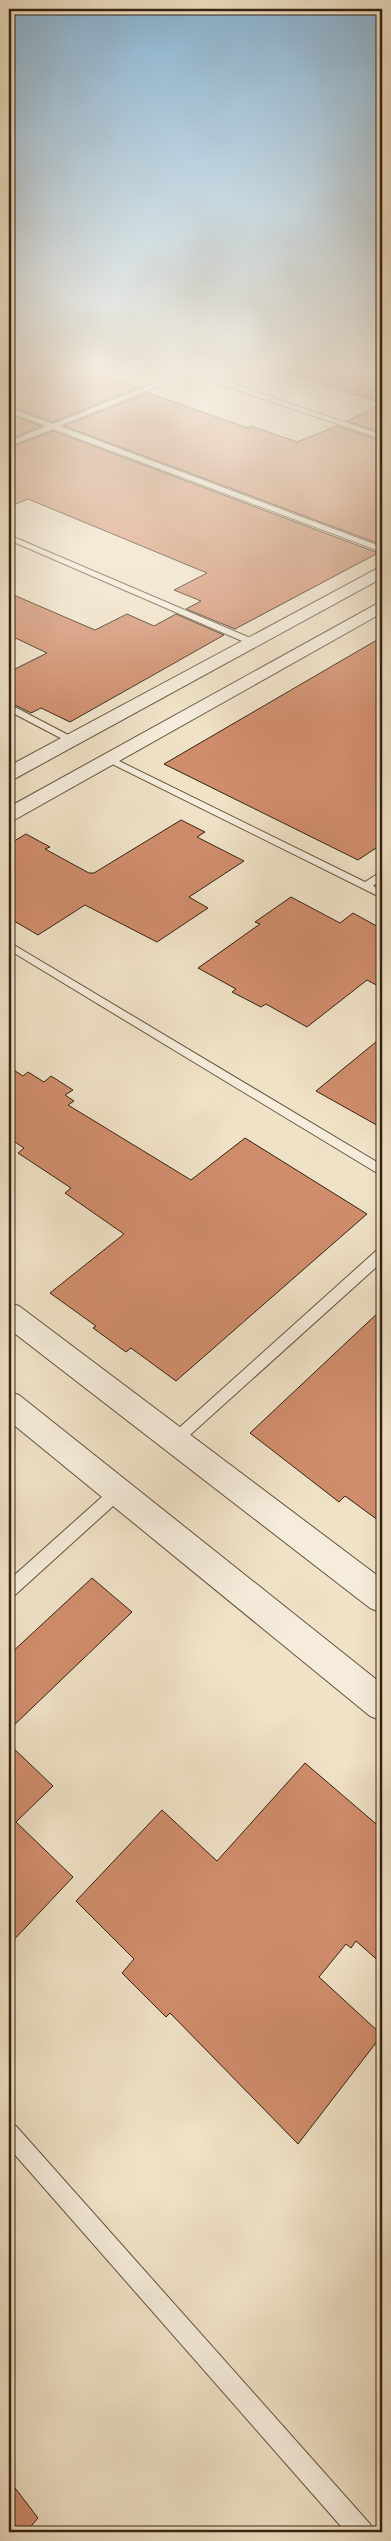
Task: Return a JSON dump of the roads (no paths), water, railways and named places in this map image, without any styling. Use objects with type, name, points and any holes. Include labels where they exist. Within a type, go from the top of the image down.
[{"type":"street","points":[[9,774],[382,571]]},
{"type":"street","points":[[9,815],[382,606]]},
{"type":"street","points":[[9,1314],[382,1598]]},
{"type":"street","points":[[9,1404],[382,1704]]},
{"type":"lane","points":[[214,487],[382,550]]},
{"type":"lane","points":[[9,537],[252,642]]},
{"type":"lane","points":[[9,707],[71,740]]},
{"type":"lane","points":[[109,759],[382,895]]},
{"type":"lane","points":[[365,886],[382,874]]},
{"type":"lane","points":[[9,945],[382,1171]]},
{"type":"lane","points":[[175,1440],[382,1254]]},
{"type":"lane","points":[[9,1590],[118,1492]]},
{"type":"lane","points":[[9,2133],[362,2532]]}]
